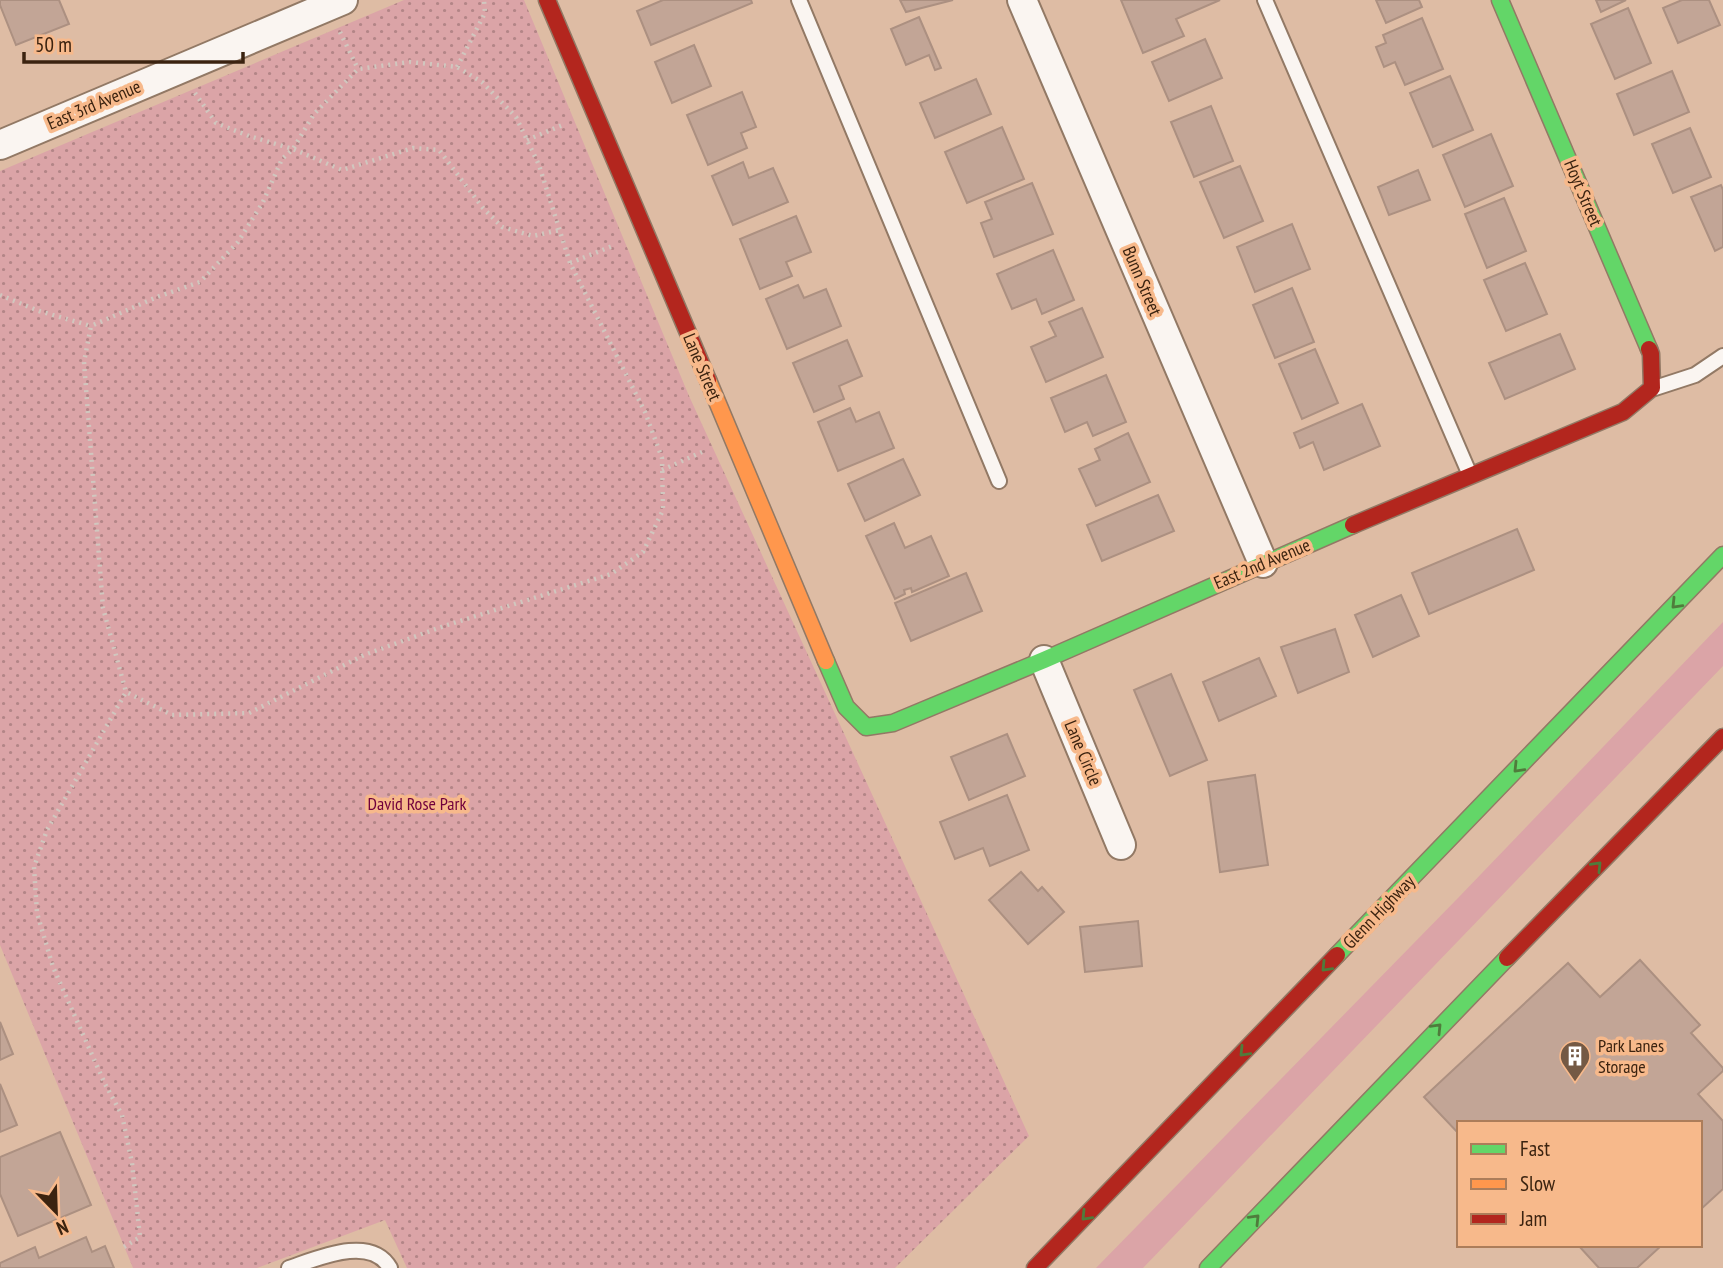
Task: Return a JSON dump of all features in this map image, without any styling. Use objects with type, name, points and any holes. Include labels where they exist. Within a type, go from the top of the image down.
[{"type":"main road","name":"Lane Street","points":[[547,0],[846,707],[866,727]]},
{"type":"main road","name":"Hoyt Street","points":[[1500,0],[1651,354],[1652,388]]},
{"type":"main road","name":"East 2nd Avenue","points":[[866,727],[893,723],[1044,660],[1263,563],[1623,412],[1652,388]]},
{"type":"main road","name":"Glenn Highway","points":[[1035,1268],[1723,555]]},
{"type":"main road","points":[[1208,1268],[1390,1077],[1723,737]]},
{"type":"street","name":"Bunn Street","points":[[1021,0],[1263,563]]},
{"type":"street","name":"East 3rd Avenue","points":[[0,145],[335,3]]},
{"type":"street","name":"Lane Circle","points":[[1044,660],[1121,845]]},
{"type":"lane","points":[[799,0],[999,481]]},
{"type":"lane","points":[[1265,0],[1470,476]]},
{"type":"lane","points":[[1652,388],[1695,375],[1723,356]]},
{"type":"lane","points":[[289,1268],[334,1252],[363,1250],[385,1260],[390,1268]]},
{"type":"path","points":[[457,67],[485,13],[484,0]]},
{"type":"path","points":[[335,3],[358,69]]},
{"type":"path","points":[[0,295],[39,311],[92,326],[157,297],[200,282],[238,242],[264,202],[282,159],[293,149],[314,114],[358,69],[410,62],[457,67],[482,82],[516,117],[539,165],[570,263],[645,412],[662,458],[663,510],[642,552],[611,574],[443,626],[364,655],[249,713],[172,715],[126,692]]},
{"type":"path","points":[[178,70],[216,122],[249,136],[293,149],[342,170],[413,148],[439,150],[483,208],[502,228],[533,236],[560,230]]},
{"type":"path","points":[[570,263],[645,232]]},
{"type":"path","points":[[92,326],[84,362],[103,608],[126,692],[47,830],[34,867],[37,913],[52,967],[105,1084],[122,1115],[132,1163],[140,1237],[124,1247]]},
{"type":"path","points":[[662,470],[732,438]]},
{"type":"green space","name":"David Rose Park","points":[[404,0],[524,0],[689,396],[1029,1136],[895,1268],[407,1268],[385,1220],[257,1268],[133,1268],[0,945],[0,171]]},
{"type":"green space","points":[[1723,622],[1723,666],[1143,1268],[1096,1268],[1458,898]]},
{"type":"building","points":[[0,0],[59,0],[69,24],[16,45]]},
{"type":"building","points":[[663,0],[751,0],[752,3],[651,45],[637,11]]},
{"type":"building","points":[[900,0],[953,0],[906,12]]},
{"type":"building","points":[[1121,0],[1220,0],[1176,19],[1184,36],[1143,53]]},
{"type":"building","points":[[1376,0],[1419,0],[1422,7],[1386,23]]},
{"type":"building","points":[[1596,0],[1626,0],[1601,12]]},
{"type":"building","points":[[1682,0],[1709,0],[1720,25],[1678,43],[1663,8]]},
{"type":"building","points":[[1628,8],[1651,63],[1615,79],[1591,24]]},
{"type":"building","points":[[919,17],[941,68],[935,70],[929,55],[906,65],[891,29]]},
{"type":"building","points":[[1422,18],[1443,69],[1405,85],[1395,62],[1384,67],[1376,47],[1386,43],[1383,35]]},
{"type":"building","points":[[1205,39],[1222,78],[1169,101],[1152,62]]},
{"type":"building","points":[[694,45],[711,86],[672,103],[655,62]]},
{"type":"building","points":[[1672,71],[1689,112],[1634,135],[1617,94]]},
{"type":"building","points":[[1450,76],[1473,130],[1433,147],[1410,93]]},
{"type":"building","points":[[976,79],[991,114],[935,138],[920,103]]},
{"type":"building","points":[[742,92],[756,127],[741,133],[747,148],[708,165],[687,115]]},
{"type":"building","points":[[1211,106],[1233,161],[1194,177],[1171,122]]},
{"type":"building","points":[[1002,127],[1024,179],[967,203],[945,152]]},
{"type":"building","points":[[1690,128],[1711,177],[1673,193],[1652,144]]},
{"type":"building","points":[[1491,134],[1513,186],[1465,207],[1443,155]]},
{"type":"building","points":[[743,162],[749,178],[773,168],[788,202],[733,225],[712,176]]},
{"type":"building","points":[[1240,166],[1263,221],[1224,238],[1200,182]]},
{"type":"building","points":[[1418,170],[1430,200],[1389,215],[1378,187]]},
{"type":"building","points":[[1032,183],[1053,234],[994,257],[981,223],[992,219],[985,202]]},
{"type":"building","points":[[1721,185],[1723,247],[1715,251],[1691,197]]},
{"type":"building","points":[[1504,198],[1526,251],[1487,268],[1465,214]]},
{"type":"building","points":[[796,216],[811,252],[786,262],[792,276],[760,289],[740,239]]},
{"type":"building","points":[[1292,224],[1310,269],[1255,292],[1237,247]]},
{"type":"building","points":[[1053,250],[1074,300],[1042,314],[1036,299],[1012,309],[997,274]]},
{"type":"building","points":[[1525,263],[1547,314],[1506,331],[1484,280]]},
{"type":"building","points":[[798,285],[804,298],[826,289],[841,326],[787,349],[766,299]]},
{"type":"building","points":[[1292,288],[1314,342],[1275,358],[1253,305]]},
{"type":"building","points":[[1082,308],[1103,357],[1046,382],[1031,347],[1056,336],[1049,322]]},
{"type":"building","points":[[1560,334],[1575,369],[1505,399],[1489,363]]},
{"type":"building","points":[[847,340],[862,376],[839,386],[844,399],[814,412],[793,363]]},
{"type":"building","points":[[1315,349],[1338,403],[1302,419],[1279,364]]},
{"type":"building","points":[[1106,375],[1126,422],[1093,436],[1087,422],[1065,432],[1051,398]]},
{"type":"building","points":[[1362,404],[1380,446],[1324,470],[1313,442],[1300,448],[1294,433]]},
{"type":"building","points":[[850,408],[856,422],[879,412],[894,448],[838,471],[818,422]]},
{"type":"building","points":[[1128,433],[1150,482],[1096,506],[1079,469],[1100,460],[1095,449]]},
{"type":"building","points":[[903,459],[920,495],[865,521],[848,484]]},
{"type":"building","points":[[1158,495],[1174,531],[1102,561],[1087,525]]},
{"type":"building","points":[[894,523],[905,548],[931,536],[949,576],[912,592],[911,588],[904,590],[905,594],[895,599],[866,536]]},
{"type":"building","points":[[1517,529],[1534,570],[1429,614],[1412,573]]},
{"type":"building","points":[[966,573],[982,611],[911,641],[895,603]]},
{"type":"building","points":[[1401,595],[1419,636],[1373,657],[1355,615]]},
{"type":"building","points":[[1335,629],[1349,672],[1298,693],[1281,647]]},
{"type":"building","points":[[1259,658],[1276,696],[1219,721],[1203,682]]},
{"type":"building","points":[[1171,674],[1207,760],[1170,776],[1134,690]]},
{"type":"building","points":[[1007,734],[1025,776],[969,800],[951,757]]},
{"type":"building","points":[[1255,775],[1268,865],[1220,872],[1208,782]]},
{"type":"building","points":[[1007,795],[1029,850],[990,866],[983,848],[955,859],[940,822]]},
{"type":"building","points":[[1021,872],[1038,891],[1042,887],[1064,912],[1028,944],[989,900]]},
{"type":"building","points":[[1138,921],[1142,966],[1085,972],[1080,927]]},
{"type":"building","name":"Park Lanes Storage","points":[[1640,960],[1700,1025],[1691,1033],[1723,1068],[1698,1094],[1723,1121],[1723,1189],[1702,1208],[1702,1121],[1457,1121],[1457,1132],[1424,1097],[1568,963],[1600,997]]},
{"type":"building","points":[[0,1022],[13,1054],[0,1060]]},
{"type":"building","points":[[0,1084],[17,1125],[0,1132]]},
{"type":"building","points":[[60,1132],[91,1205],[18,1236],[0,1194],[0,1157]]},
{"type":"building","points":[[86,1237],[92,1252],[105,1246],[114,1268],[0,1268],[0,1263],[35,1247],[39,1258]]},
{"type":"building","points":[[1580,1247],[1660,1247],[1637,1268],[1599,1268]]},
{"type":"traffic: fast","points":[[1500,0],[1649,349]]},
{"type":"traffic: fast","points":[[826,661],[846,707],[866,727],[893,723],[1353,525]]},
{"type":"traffic: fast","points":[[1337,955],[1723,555]]},
{"type":"traffic: fast","points":[[1208,1268],[1507,958]]},
{"type":"traffic: slow","points":[[708,380],[826,661]]},
{"type":"traffic: jam","points":[[547,0],[708,380]]},
{"type":"traffic: jam","points":[[1353,525],[1623,412],[1652,388],[1649,349]]},
{"type":"traffic: jam","points":[[1507,958],[1723,737]]},
{"type":"traffic: jam","points":[[1035,1268],[1337,955]]},
{"type":"place","name":"Park Lanes Storage","points":[[1575,1083]]}]
